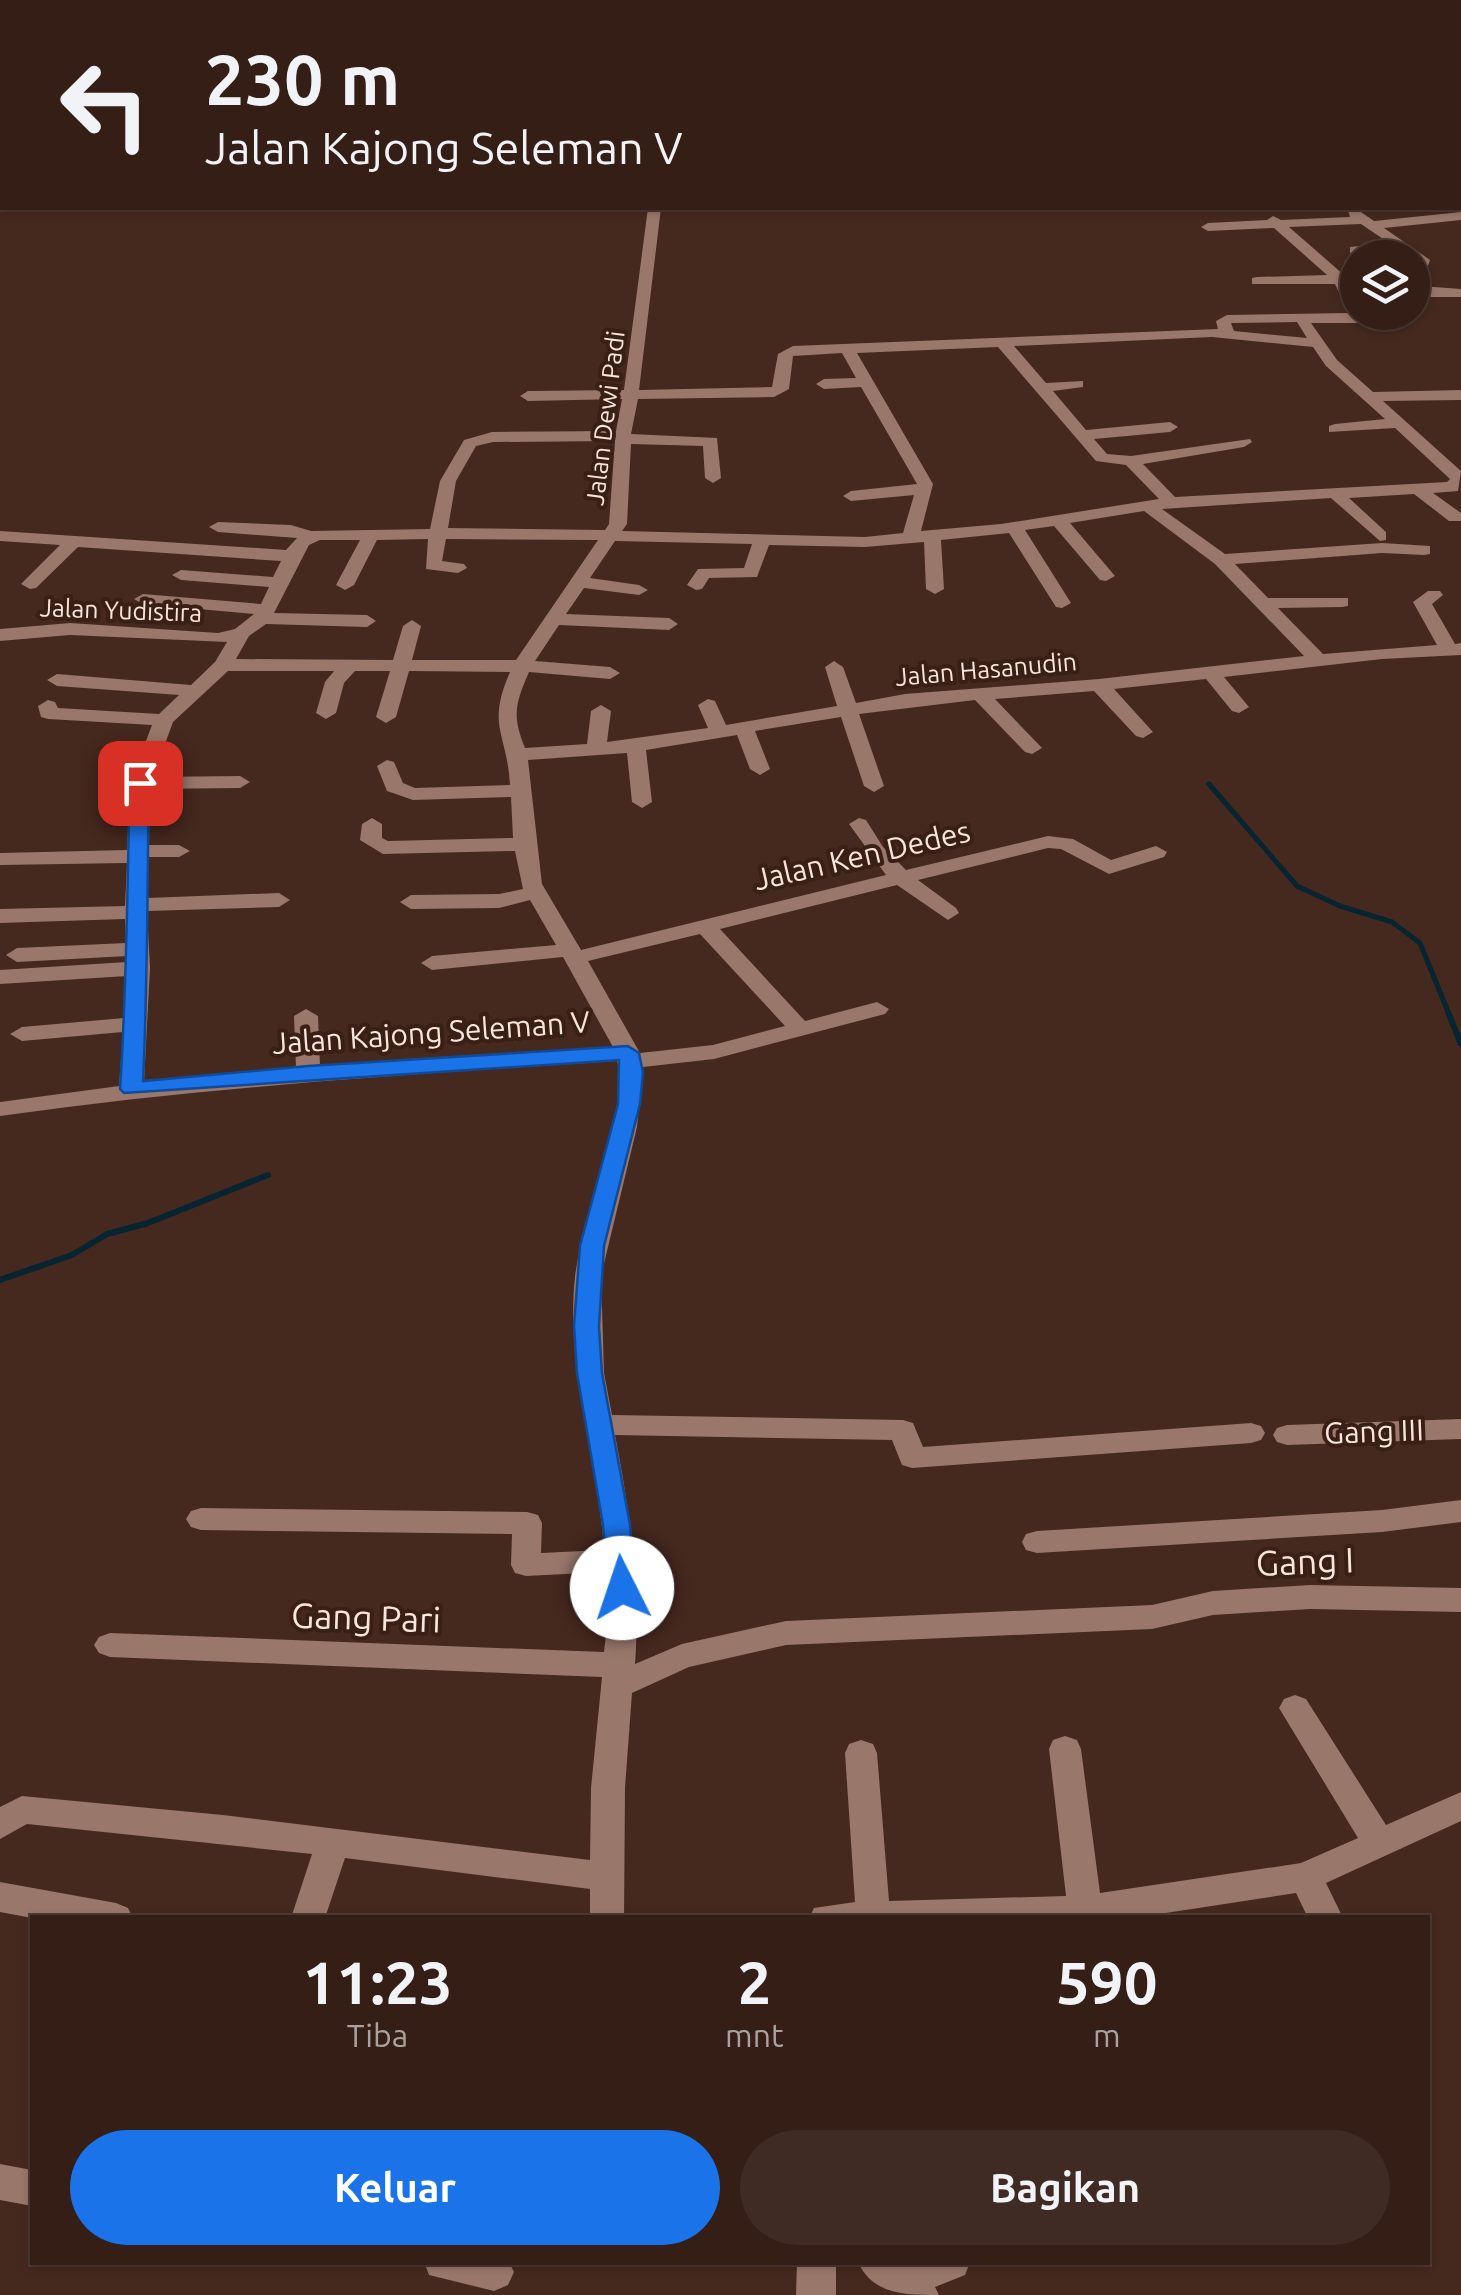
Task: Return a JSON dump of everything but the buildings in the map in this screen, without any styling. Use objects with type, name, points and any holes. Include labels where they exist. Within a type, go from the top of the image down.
[{"type":"street","points":[[981,0],[1042,0]]},
{"type":"street","name":"Jalan Dewi Padi","points":[[630,1057],[536,892],[524,844],[518,755],[504,723],[509,696],[522,666],[618,524],[623,438],[646,292],[654,210]]},
{"type":"street","points":[[1265,210],[1275,224],[1340,279]]},
{"type":"street","points":[[1347,210],[1397,240]]},
{"type":"street","points":[[1208,227],[1461,216]]},
{"type":"street","points":[[1415,220],[1438,236]]},
{"type":"street","points":[[1257,281],[1297,287],[1340,279]]},
{"type":"street","points":[[1430,288],[1461,293]]},
{"type":"street","points":[[1227,333],[1223,321],[1227,318],[1340,318]]},
{"type":"street","points":[[218,527],[291,530],[308,536],[611,535],[761,542],[910,540],[1171,502],[1452,487],[1459,480],[1372,397],[1356,388],[1317,344],[1302,318]]},
{"type":"street","points":[[540,380],[630,389],[774,392],[781,388],[788,352],[1004,344],[1110,345],[1227,333],[1317,344]]},
{"type":"street","points":[[1004,344],[1102,458],[1131,461],[1244,442]]},
{"type":"street","points":[[848,350],[926,488],[910,540]]},
{"type":"street","points":[[824,384],[868,382]]},
{"type":"street","points":[[1039,388],[1078,384]]},
{"type":"street","points":[[528,396],[630,389]]},
{"type":"street","points":[[1372,397],[1461,395]]},
{"type":"street","points":[[1438,396],[1461,414]]},
{"type":"street","points":[[1075,430],[1141,417]]},
{"type":"street","points":[[1334,429],[1398,423]]},
{"type":"street","points":[[1075,430],[1170,427]]},
{"type":"street","points":[[458,568],[432,566],[448,481],[476,439],[712,441],[713,478]]},
{"type":"street","points":[[1131,461],[1171,502]]},
{"type":"street","points":[[851,496],[926,488]]},
{"type":"street","points":[[1420,491],[1455,517]]},
{"type":"street","points":[[1335,493],[1380,536]]},
{"type":"street","points":[[1146,506],[1221,560],[1318,660]]},
{"type":"street","points":[[1058,520],[1106,576]]},
{"type":"street","points":[[1014,527],[1062,604]]},
{"type":"street","points":[[344,585],[371,534]]},
{"type":"street","points":[[0,536],[292,556]]},
{"type":"street","points":[[132,1089],[140,783],[164,720],[223,665],[240,636],[264,614],[297,544],[308,536]]},
{"type":"street","points":[[932,537],[934,589]]},
{"type":"street","points":[[30,584],[74,542]]},
{"type":"street","points":[[696,584],[704,573],[751,573],[761,542]]},
{"type":"street","points":[[1221,560],[1382,548],[1424,550]]},
{"type":"street","points":[[181,575],[281,583]]},
{"type":"street","points":[[577,582],[639,590]]},
{"type":"street","points":[[1434,595],[1422,602],[1455,649]]},
{"type":"street","points":[[144,599],[264,614],[367,621]]},
{"type":"street","points":[[1264,602],[1342,602]]},
{"type":"street","points":[[552,619],[669,624]]},
{"type":"street","points":[[386,717],[412,626]]},
{"type":"street","name":"Jalan Yudistira","points":[[0,635],[70,629],[218,639],[240,636]]},
{"type":"street","name":"Jalan Hasanudin","points":[[518,755],[636,746],[850,707],[1455,649]]},
{"type":"street","points":[[326,713],[335,682],[350,664]]},
{"type":"street","points":[[223,665],[522,666],[610,673]]},
{"type":"street","points":[[834,667],[874,786]]},
{"type":"street","points":[[1211,674],[1239,707]]},
{"type":"street","points":[[57,680],[198,691]]},
{"type":"street","points":[[1099,685],[1143,732]]},
{"type":"street","points":[[981,696],[1032,748]]},
{"type":"street","points":[[708,704],[720,730]]},
{"type":"street","points":[[48,706],[48,712],[56,714],[164,720]]},
{"type":"street","points":[[596,751],[601,711]]},
{"type":"street","points":[[743,725],[760,770]]},
{"type":"street","points":[[636,746],[642,802]]},
{"type":"street","points":[[386,766],[394,788],[413,794],[522,791]]},
{"type":"street","points":[[140,783],[240,782]]},
{"type":"street","points":[[372,824],[371,840],[383,848],[524,844]]},
{"type":"street","points":[[860,824],[869,845],[902,880],[948,913]]},
{"type":"street","name":"Jalan Ken Dedes","points":[[432,963],[572,954],[902,880],[1048,842],[1066,843],[1109,868],[1156,852]]},
{"type":"street","points":[[0,859],[179,851]]},
{"type":"street","points":[[410,902],[499,901],[536,892]]},
{"type":"street","points":[[0,916],[279,900]]},
{"type":"street","points":[[703,924],[801,1030]]},
{"type":"street","points":[[16,955],[138,959]]},
{"type":"street","points":[[0,978],[138,959]]},
{"type":"street","name":"Jalan Kajong Seleman V","points":[[0,1109],[132,1089],[308,1072],[714,1052],[877,1009]]},
{"type":"street","points":[[306,1016],[308,1072]]},
{"type":"street","points":[[22,1034],[134,1024]]},
{"type":"street","points":[[607,1915],[608,1788],[623,1616],[621,1560],[590,1373],[588,1276],[627,1115],[630,1057]]},
{"type":"street","points":[[599,1424],[903,1430],[912,1458],[1250,1433]]},
{"type":"street","name":"Gang III","points":[[1287,1435],[1461,1429]]},
{"type":"street","points":[[1037,1542],[1382,1521],[1461,1510]]},
{"type":"street","points":[[201,1519],[528,1524],[526,1565],[621,1560]]},
{"type":"street","name":"Gang I","points":[[618,1676],[682,1656],[786,1633],[1152,1617],[1214,1603],[1310,1598],[1461,1600]]},
{"type":"street","name":"Gang Pari","points":[[110,1645],[618,1676]]},
{"type":"street","points":[[1294,1708],[1379,1843]]},
{"type":"street","points":[[1065,1749],[1085,1910]]},
{"type":"street","points":[[862,1753],[873,1915]]},
{"type":"street","points":[[908,1915],[1085,1910],[1305,1878],[1461,1806]]},
{"type":"street","points":[[0,1825],[22,1810],[333,1842],[608,1878]]},
{"type":"street","points":[[309,1915],[333,1842]]},
{"type":"street","points":[[1305,1878],[1324,1915]]},
{"type":"street","points":[[0,1898],[99,1915]]},
{"type":"street","points":[[0,2182],[30,2188]]},
{"type":"street","points":[[454,2265],[493,2276]]},
{"type":"street","points":[[816,2295],[817,2265]]},
{"type":"street","points":[[899,2280],[942,2265]]},
{"type":"waterway","points":[[1209,784],[1297,886],[1340,906],[1392,922],[1420,943],[1449,1014]]},
{"type":"waterway","points":[[1448,1012],[1461,1044]]},
{"type":"waterway","points":[[0,1280],[72,1255],[107,1234],[148,1223],[268,1175]]},
{"type":"route","points":[[140,783],[132,1089],[308,1072],[628,1053],[632,1061],[629,1104],[592,1246],[587,1326],[590,1373],[617,1525],[622,1588]]}]
